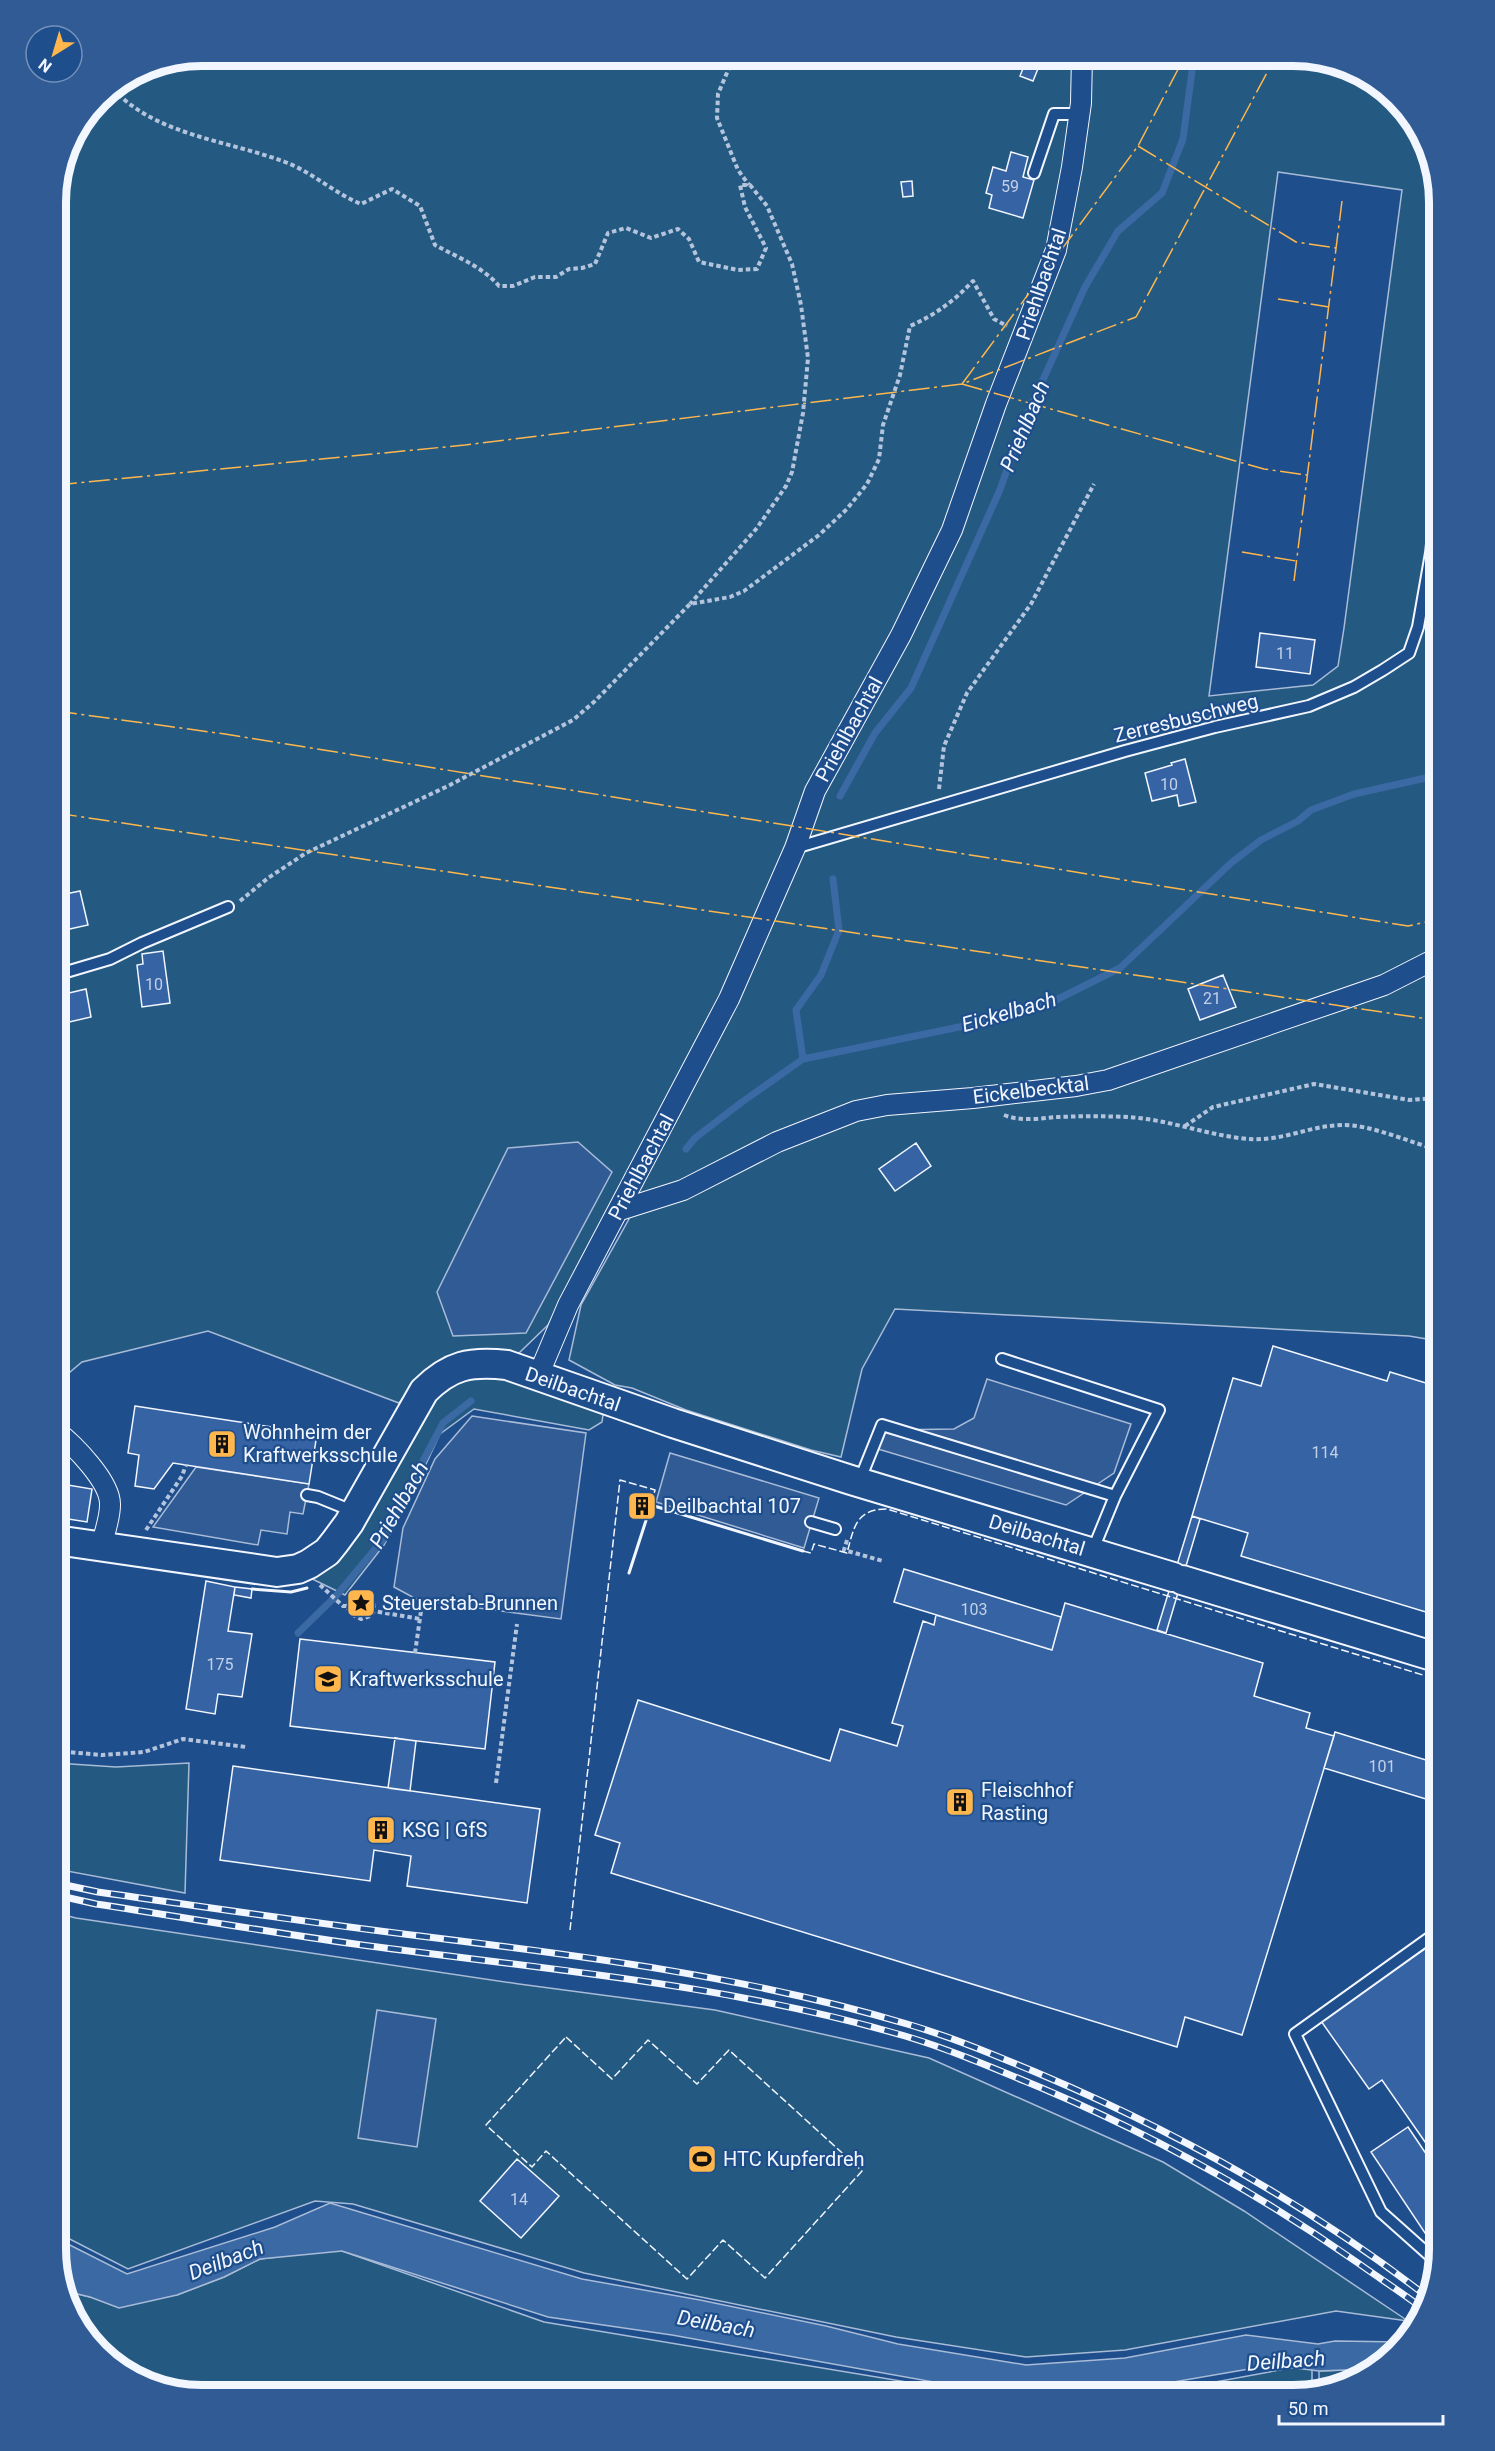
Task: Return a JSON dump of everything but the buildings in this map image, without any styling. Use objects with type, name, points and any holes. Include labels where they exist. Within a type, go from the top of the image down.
[{"type":"street","name":"Priehlbachtal","points":[[538,1376],[568,1305],[729,999],[795,848],[815,791],[901,635],[952,530],[996,404],[1056,250],[1065,214],[1079,114],[1081,66]]},
{"type":"street","name":"Eickelbecktal","points":[[620,1210],[683,1190],[777,1142],[856,1112],[887,1105],[973,1098],[1108,1080],[1384,985],[1429,962]]},
{"type":"street","name":"Deilbachtal","points":[[66,1541],[225,1565],[287,1571],[309,1564],[327,1552],[355,1512],[424,1391],[438,1377],[452,1369],[488,1363],[507,1365],[674,1423],[859,1482],[1429,1655]]},
{"type":"street","points":[[66,1440],[80,1453],[107,1491],[111,1503],[101,1546]]},
{"type":"lane","points":[[1034,173],[1054,114],[1079,114]]},
{"type":"lane","name":"Zerresbuschweg","points":[[795,848],[1125,751],[1215,727],[1310,706],[1354,687],[1409,653],[1418,627],[1429,564]]},
{"type":"lane","points":[[66,972],[110,959],[142,943],[228,908]]},
{"type":"lane","points":[[1002,1359],[1159,1410],[1115,1496],[1092,1552]]},
{"type":"lane","points":[[859,1482],[882,1425],[1115,1496]]},
{"type":"lane","points":[[307,1495],[355,1512]]},
{"type":"lane","points":[[812,1522],[835,1529]]},
{"type":"lane","points":[[1429,1939],[1294,2034],[1381,2212],[1429,2255]]},
{"type":"path","points":[[228,908],[306,853],[448,786],[573,720],[595,701],[690,604],[757,528],[786,486],[792,472],[803,413],[808,358],[801,305],[792,264],[767,206],[738,170],[717,118],[718,94],[731,66]]},
{"type":"path","points":[[118,95],[127,104],[172,128],[286,163],[342,197],[361,204],[392,189],[420,206],[435,245],[480,269],[500,286],[513,286],[535,278],[556,277],[569,269],[595,264],[609,233],[626,228],[651,238],[678,229],[689,239],[699,262],[738,270],[757,269],[766,248],[745,207],[740,185],[750,185]]},
{"type":"path","points":[[690,604],[730,597],[744,591],[819,535],[847,509],[867,484],[879,459],[883,424],[900,375],[910,326],[928,318],[953,301],[972,281],[993,319],[1023,334]]},
{"type":"path","points":[[936,807],[944,746],[967,693],[1031,604],[1094,484]]},
{"type":"path","points":[[1184,1127],[1213,1107],[1314,1084],[1409,1100],[1429,1099]]},
{"type":"path","points":[[973,1098],[1012,1118],[1129,1117],[1239,1138],[1262,1140],[1285,1137],[1328,1126],[1346,1125],[1366,1128],[1429,1147]]},
{"type":"path","points":[[132,1550],[182,1476],[186,1465]]},
{"type":"path","points":[[847,1539],[844,1550],[883,1561]]},
{"type":"path","points":[[324,1588],[341,1604],[347,1606],[351,1614],[361,1619],[370,1616],[374,1611],[373,1599],[366,1594],[359,1593],[347,1606]]},
{"type":"path","points":[[374,1611],[420,1619]]},
{"type":"path","points":[[415,1653],[421,1611]]},
{"type":"path","points":[[496,1783],[517,1624]]},
{"type":"path","points":[[66,1752],[102,1755],[144,1752],[183,1739],[246,1747]]},
{"type":"shaded area","points":[[202,66],[1302,66],[1337,73],[1353,80],[1383,100],[1395,112],[1415,142],[1422,158],[1429,202],[1429,1339],[1409,1336],[895,1309],[862,1369],[841,1457],[811,1450],[686,1410],[632,1388],[615,1385],[569,1360],[581,1305],[629,1219],[612,1207],[548,1325],[519,1353],[451,1363],[422,1374],[399,1403],[208,1331],[82,1362],[66,1376],[66,193],[76,150],[89,127],[106,106],[119,94],[150,76],[185,67]],"holes":[[[1278,172],[1402,190],[1338,666],[1313,685],[1209,696]]]},
{"type":"shaded area","points":[[578,1142],[612,1172],[526,1333],[453,1336],[437,1292],[508,1148]]},
{"type":"shaded area","points":[[483,1366],[604,1407],[602,1422],[589,1430],[474,1409],[440,1434],[412,1494],[384,1545],[345,1595],[298,1572],[426,1397]]},
{"type":"shaded area","points":[[987,1379],[1131,1424],[1114,1473],[1066,1505],[878,1449],[886,1430],[954,1429],[974,1418]]},
{"type":"shaded area","points":[[472,1416],[586,1433],[561,1619],[418,1600],[394,1587],[403,1528],[435,1459]]},
{"type":"shaded area","points":[[670,1453],[819,1498],[804,1548],[656,1502]]},
{"type":"shaded area","points":[[196,1467],[309,1484],[303,1514],[290,1512],[287,1534],[261,1530],[258,1545],[153,1527]]},
{"type":"shaded area","points":[[189,1763],[185,1893],[66,1871],[66,1764],[116,1767]]},
{"type":"shaded area","points":[[66,1916],[519,1984],[715,2010],[929,2058],[1163,2162],[1244,2211],[1408,2321],[1336,2311],[1125,2350],[1026,2357],[896,2337],[584,2273],[353,2204],[315,2201],[128,2269],[66,2237]]},
{"type":"shaded area","points":[[377,2010],[436,2019],[417,2147],[358,2138]]},
{"type":"shaded area","points":[[342,2251],[544,2322],[925,2385],[193,2385],[158,2378],[142,2371],[112,2351],[89,2324],[74,2293],[90,2297],[177,2295],[224,2277],[260,2259]]},
{"type":"shaded area","points":[[1312,2364],[1312,2384],[1310,2384],[1199,2385]]},
{"type":"shaded area","points":[[1355,2370],[1337,2378],[1319,2382],[1319,2371]]},
{"type":"water","name":"Deilbach","points":[[330,2203],[582,2279],[700,2300],[826,2326],[898,2344],[1026,2365],[1125,2358],[1246,2335],[1318,2344],[1335,2341],[1392,2342],[1355,2370],[1319,2371],[1272,2365],[1156,2385],[950,2385],[672,2335],[548,2317],[342,2251],[260,2259],[224,2277],[177,2295],[119,2308],[74,2293],[67,2266],[66,2243],[127,2274],[275,2227]]},
{"type":"waterway","name":"Priehlbach","points":[[840,796],[875,733],[911,688],[999,492],[1027,415],[1085,287],[1118,231],[1162,193],[1183,139],[1193,66]]},
{"type":"waterway","name":"Eickelbach","points":[[686,1149],[695,1138],[803,1059],[969,1025],[1048,1004],[1120,968],[1231,863],[1261,840],[1298,821],[1311,810],[1354,794],[1429,777]]},
{"type":"waterway","name":"Priehlbach","points":[[803,1059],[796,1010],[821,975],[839,930],[833,879]]},
{"type":"waterway","name":"Priehlbach","points":[[298,1633],[336,1596],[386,1536],[412,1490],[423,1461],[443,1423],[471,1401]]},
{"type":"railway","points":[[66,1885],[98,1892],[666,1970],[787,1993],[907,2024],[958,2041],[1040,2074],[1191,2145],[1240,2172],[1334,2230],[1422,2293]]},
{"type":"railway","points":[[66,1897],[96,1904],[322,1939],[700,1990],[837,2018],[905,2036],[958,2054],[1044,2089],[1126,2126],[1206,2168],[1283,2213],[1417,2304]]},
{"type":"fence","points":[[570,1930],[620,1480],[655,1490],[651,1505]]},
{"type":"fence","points":[[803,1551],[811,1553],[814,1544],[847,1553],[858,1521],[869,1512],[887,1509],[1429,1677]]},
{"type":"fence","points":[[566,2037],[612,2079],[648,2040],[697,2084],[729,2050],[862,2171],[765,2278],[723,2240],[687,2279],[546,2151],[532,2167],[486,2125],[566,2037]]},
{"type":"wall","points":[[629,1573],[651,1505],[803,1551]]},
{"type":"wall","points":[[252,1589],[291,1592],[307,1588]]},
{"type":"power","points":[[962,384],[1138,146],[1180,66]]},
{"type":"power","points":[[66,484],[465,445],[962,384],[1136,317],[1271,66]]},
{"type":"power","points":[[1138,146],[1296,242],[1336,248]]},
{"type":"power","points":[[1294,581],[1342,201]]},
{"type":"power","points":[[1278,299],[1329,307]]},
{"type":"power","points":[[962,384],[1264,469],[1307,475]]},
{"type":"power","points":[[1242,552],[1296,561]]},
{"type":"power","points":[[66,712],[225,734],[1408,926],[1429,921]]},
{"type":"power","points":[[66,815],[1429,1019]]},
{"type":"place","name":"Wohnheim der Kraftwerksschule","points":[[222,1444]]},
{"type":"place","name":"Deilbachtal 107","points":[[642,1506]]},
{"type":"place","name":"Steuerstab-Brunnen","points":[[361,1603]]},
{"type":"place","name":"Kraftwerksschule","points":[[328,1679]]},
{"type":"place","name":"Fleischhof Rasting","points":[[960,1802]]},
{"type":"place","name":"KSG | GfS","points":[[381,1830]]},
{"type":"place","name":"HTC Kupferdreh","points":[[702,2159]]}]
